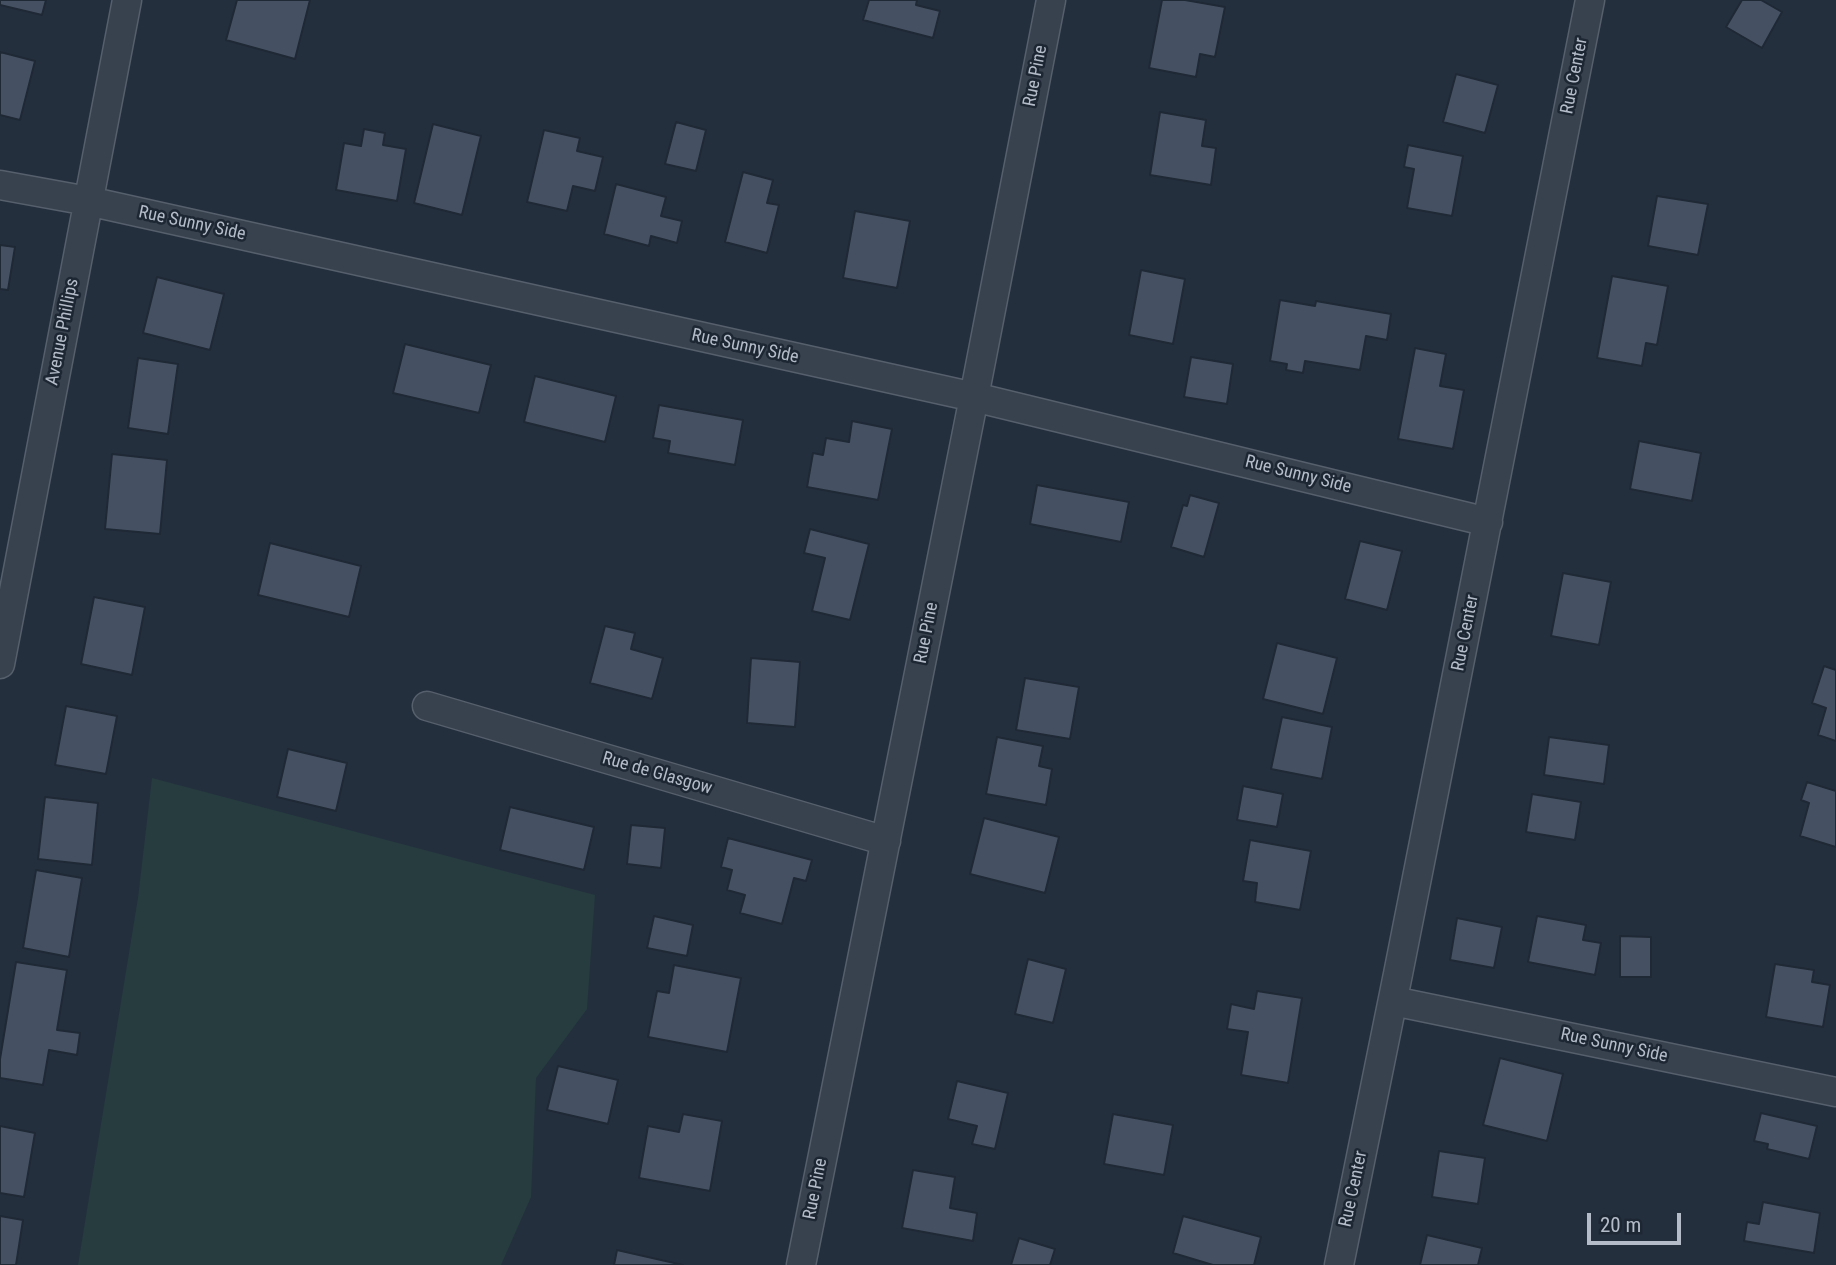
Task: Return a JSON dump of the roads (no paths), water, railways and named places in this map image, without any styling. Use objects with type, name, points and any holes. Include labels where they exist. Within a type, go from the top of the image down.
[{"type":"street","name":"Avenue Phillips","points":[[0,664],[127,0]]},
{"type":"street","name":"Rue Pine","points":[[801,1265],[1051,0]]},
{"type":"street","name":"Rue Center","points":[[1339,1265],[1590,0]]},
{"type":"street","name":"Rue Sunny Side","points":[[0,185],[88,201],[974,397],[1488,522]]},
{"type":"street","name":"Rue de Glasgow","points":[[427,706],[886,841]]},
{"type":"street","name":"Rue Sunny Side","points":[[1393,1001],[1836,1092]]}]
